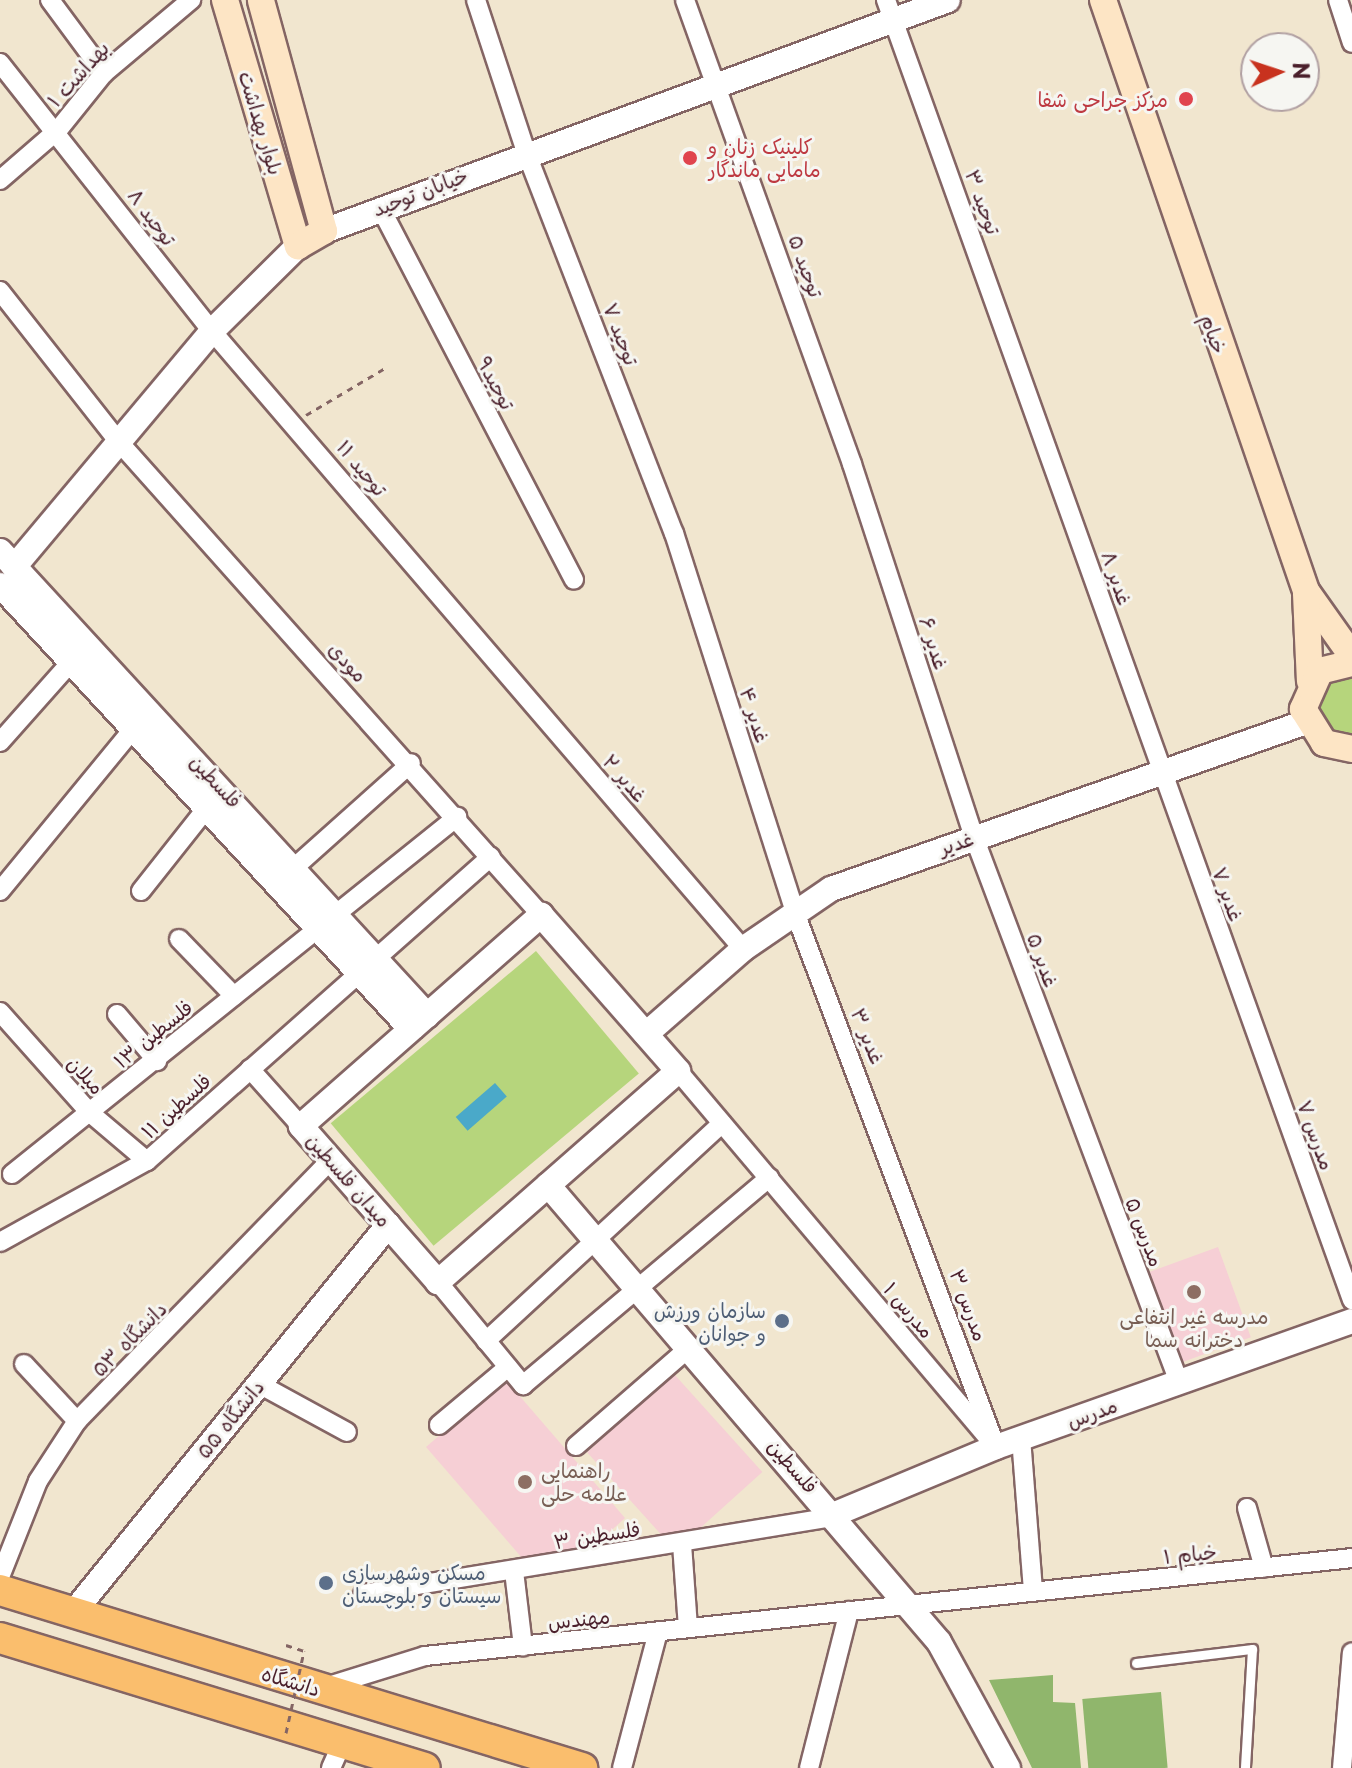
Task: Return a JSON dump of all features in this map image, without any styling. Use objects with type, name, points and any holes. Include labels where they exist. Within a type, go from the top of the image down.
[{"type":"main road","name":"بلوار بهداشت","points":[[225,0],[298,246]]},
{"type":"main road","name":"بلوار بهداشت","points":[[261,0],[324,231]]},
{"type":"main road","name":"خیام","points":[[1103,0],[1306,591],[1352,656]]},
{"type":"main road","name":"خیابان توحید","points":[[298,246],[324,231]]},
{"type":"main road","points":[[1306,591],[1310,681],[1306,722],[1347,752]]},
{"type":"main road","points":[[1310,681],[1332,664],[1352,663]]},
{"type":"main road","name":"دانشگاه","points":[[0,1590],[582,1768]]},
{"type":"main road","points":[[0,1638],[337,1755],[425,1768]]},
{"type":"street","points":[[50,0],[104,73]]},
{"type":"street","name":"بهداشت ۱","points":[[0,180],[58,130],[104,73],[191,0]]},
{"type":"street","name":"توحید ۷","points":[[476,0],[526,152],[674,533]]},
{"type":"street","name":"توحید ۵","points":[[685,0],[852,464]]},
{"type":"street","name":"خیابان توحید","points":[[324,231],[526,152],[717,83],[890,11],[948,0]]},
{"type":"street","points":[[1338,0],[1352,43]]},
{"type":"street","name":"توحید ۳","points":[[890,11],[1032,398]]},
{"type":"street","name":"توحید ۸","points":[[0,63],[58,130],[212,331]]},
{"type":"street","name":"توحید۹","points":[[380,207],[574,579]]},
{"type":"street","name":"خیابان توحید","points":[[5,568],[119,442],[212,331],[298,246]]},
{"type":"street","name":"مودی","points":[[0,291],[119,442],[411,763],[541,915]]},
{"type":"street","name":"توحید ۱۱","points":[[212,331],[295,421],[474,636]]},
{"type":"street","name":"غدیر ۸","points":[[1032,398],[1161,773]]},
{"type":"street","name":"غدیر ۶","points":[[852,464],[974,837]]},
{"type":"street","name":"غدیر ۴","points":[[674,533],[794,910]]},
{"type":"street","name":"فلسطین","points":[[5,568],[71,662],[206,809],[326,917],[419,1022]]},
{"type":"street","name":"فلسطین","points":[[5,568],[296,866],[326,917]]},
{"type":"street","name":"غدیر ۲","points":[[474,636],[743,949]]},
{"type":"street","points":[[0,742],[71,662]]},
{"type":"street","name":"غدیر","points":[[646,1034],[743,949],[794,910],[831,889],[1306,722]]},
{"type":"street","points":[[0,891],[133,729]]},
{"type":"street","points":[[296,866],[411,763]]},
{"type":"street","name":"غدیر ۷","points":[[1161,773],[1254,1030]]},
{"type":"street","points":[[141,891],[206,809]]},
{"type":"street","name":"فلسطین ۱۳","points":[[12,1174],[157,1061],[326,917],[457,817]]},
{"type":"street","name":"غدیر ۵","points":[[974,837],[1071,1098]]},
{"type":"street","name":"فلسطین ۱۱","points":[[0,1242],[147,1161],[491,857]]},
{"type":"street","name":"غدیر ۳","points":[[794,910],[901,1178]]},
{"type":"street","points":[[541,915],[678,1071],[438,1282],[523,1385],[641,1292],[769,1178]]},
{"type":"street","name":"میدان فلسطین","points":[[438,1282],[301,1126],[541,915]]},
{"type":"street","points":[[179,939],[234,996]]},
{"type":"street","name":"میلان","points":[[0,1012],[6,1033],[89,1112],[147,1161]]},
{"type":"street","points":[[117,1014],[157,1061]]},
{"type":"street","name":"مدرس ۷","points":[[1254,1030],[1352,1300]]},
{"type":"street","points":[[250,1069],[301,1126]]},
{"type":"street","name":"مدرس ۱","points":[[678,1071],[996,1447]]},
{"type":"street","name":"مدرس ۵","points":[[1071,1098],[1179,1382]]},
{"type":"street","points":[[486,1341],[598,1242],[722,1123]]},
{"type":"street","name":"دانشگاه ۵۳","points":[[0,1577],[38,1481],[77,1421],[331,1160]]},
{"type":"street","name":"مدرس ۳","points":[[901,1178],[996,1447]]},
{"type":"street","name":"فلسطین","points":[[548,1185],[836,1515],[907,1601],[939,1642],[1008,1768]]},
{"type":"street","name":"دانشگاه ۵۵","points":[[73,1613],[388,1225]]},
{"type":"street","name":"مدرس","points":[[836,1515],[996,1447],[1352,1321]]},
{"type":"street","points":[[576,1446],[690,1347]]},
{"type":"street","points":[[24,1364],[77,1421]]},
{"type":"street","points":[[439,1425],[508,1367]]},
{"type":"street","points":[[259,1384],[347,1432]]},
{"type":"street","points":[[1021,1438],[1033,1592]]},
{"type":"street","points":[[1247,1508],[1264,1568]]},
{"type":"street","name":"فلسطین ۳","points":[[363,1594],[682,1544],[836,1515]]},
{"type":"street","points":[[682,1544],[688,1628]]},
{"type":"street","name":"خیام ۱","points":[[907,1601],[1033,1592],[1352,1558]]},
{"type":"street","points":[[514,1571],[523,1646]]},
{"type":"street","name":"مهندس","points":[[318,1689],[415,1658],[849,1611],[907,1601]]},
{"type":"street","points":[[809,1768],[849,1611]]},
{"type":"street","points":[[622,1768],[658,1632]]},
{"type":"street","points":[[1342,1768],[1352,1652]]},
{"type":"lane","points":[[1136,1663],[1252,1649],[1245,1768]]},
{"type":"path","points":[[295,421],[385,368]]},
{"type":"path","points":[[286,1645],[304,1651],[286,1733]]},
{"type":"shaded area","name":"مدرسه غیر انتفاعی دخترانه سما","points":[[1218,1247],[1251,1337],[1181,1363],[1148,1272]]},
{"type":"shaded area","points":[[674,1374],[762,1472],[675,1550],[587,1452]]},
{"type":"shaded area","name":"راهنمایی علامه حلی","points":[[505,1379],[625,1518],[591,1549],[529,1566],[426,1447]]},
{"type":"green space","points":[[1352,676],[1352,736],[1343,736],[1327,728],[1317,703],[1331,679]]},
{"type":"green space","points":[[536,951],[639,1074],[434,1246],[331,1123]]},
{"type":"green space","points":[[1053,1675],[1053,1702],[1075,1703],[1081,1768],[1032,1768],[989,1680]]},
{"type":"green space","points":[[1161,1692],[1168,1768],[1088,1768],[1082,1699]]},
{"type":"water","points":[[495,1083],[507,1097],[468,1131],[456,1117]]},
{"type":"place","name":"مرکز جراحی شفا","points":[[1186,99]]},
{"type":"place","name":"کلینیک زنان و مامایی ماندگار","points":[[690,158]]},
{"type":"place","name":"مدرسه غیر انتفاعی دخترانه سما","points":[[1194,1292]]},
{"type":"place","name":"سازمان ورزش و جوانان","points":[[782,1321]]},
{"type":"place","name":"راهنمایی علامه حلی","points":[[525,1482]]},
{"type":"place","name":"مسکن وشهرسازی سیستان و بلوچستان","points":[[326,1583]]}]
